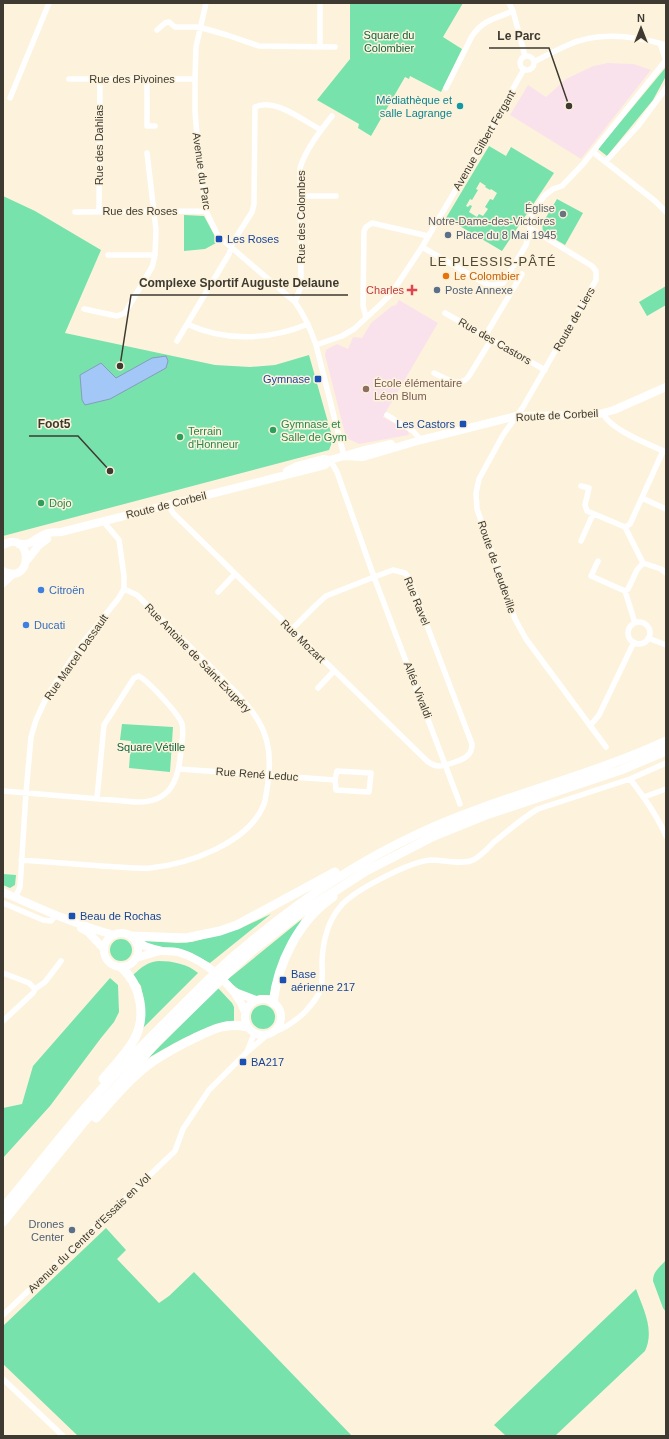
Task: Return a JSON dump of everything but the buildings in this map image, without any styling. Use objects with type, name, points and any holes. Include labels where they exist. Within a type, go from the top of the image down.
[{"type":"main road","points":[[3,1208],[93,1098],[151,1036],[227,968],[246,946],[297,905],[333,880],[427,830],[478,809],[594,771],[666,741]]},
{"type":"main road","points":[[227,968],[298,915],[366,871],[406,849],[462,824],[511,806],[603,776],[666,751]]},
{"type":"main road","points":[[133,939],[186,938],[220,931],[237,925],[380,849],[391,848]]},
{"type":"main road","points":[[273,1003],[275,986],[295,937],[316,910],[364,878],[366,871]]},
{"type":"main road","points":[[3,1203],[26,1172],[122,1057],[134,1040],[140,1025],[141,1005],[139,994],[133,980],[121,967]]},
{"type":"main road","points":[[3,1222],[102,1101],[211,983]]},
{"type":"main road","points":[[74,1134],[90,1124],[144,1069],[164,1055],[200,1036],[227,1025],[238,1025],[251,1030]]},
{"type":"street","points":[[10,98],[49,3]]},
{"type":"street","name":"Avenue du Parc","points":[[206,3],[196,47],[195,79],[195,111],[198,148],[206,211],[218,236],[295,302],[302,312],[316,345],[344,456]]},
{"type":"street","points":[[320,3],[320,47]]},
{"type":"street","points":[[509,3],[513,11],[525,56]]},
{"type":"street","points":[[446,88],[477,29],[487,20],[513,11]]},
{"type":"street","points":[[157,30],[165,23],[169,22],[175,27],[195,27],[227,35],[259,46],[335,47]]},
{"type":"street","points":[[525,56],[520,62],[524,69],[530,69],[533,67],[534,62],[568,45],[599,37],[634,38],[666,45]]},
{"type":"street","points":[[422,247],[488,285],[495,286],[503,283],[526,246],[530,228],[528,224],[530,218],[544,196],[553,188],[562,186],[593,152],[666,61],[660,43]]},
{"type":"street","points":[[525,56],[531,57],[534,62]]},
{"type":"street","name":"Avenue Gilbert Fergant","points":[[316,345],[342,336],[354,329],[391,294],[422,247],[524,69]]},
{"type":"street","name":"Rue des Pivoines","points":[[69,79],[195,79]]},
{"type":"street","name":"Rue des Dahlias","points":[[99,211],[100,79]]},
{"type":"street","points":[[147,80],[147,126],[155,126]]},
{"type":"street","points":[[606,161],[638,126],[666,88]]},
{"type":"street","points":[[176,341],[229,254],[233,242],[252,212],[254,204],[255,107],[259,105],[277,106],[321,130]]},
{"type":"street","name":"Rue des Colombes","points":[[295,302],[301,286],[300,168],[321,130],[332,116]]},
{"type":"street","points":[[593,152],[655,201],[666,212]]},
{"type":"street","points":[[84,309],[117,316],[125,313],[152,267],[155,255],[156,230],[147,153]]},
{"type":"street","points":[[300,196],[336,196]]},
{"type":"street","name":"Rue des Roses","points":[[75,212],[154,210],[206,211]]},
{"type":"street","points":[[366,317],[363,306],[364,230],[366,226],[372,223],[428,236]]},
{"type":"street","name":"Route de Liers","points":[[516,416],[545,370],[594,285],[597,276],[596,271],[592,266],[530,228]]},
{"type":"street","points":[[108,255],[155,255]]},
{"type":"street","points":[[485,336],[522,274]]},
{"type":"street","points":[[301,286],[337,286]]},
{"type":"street","name":"Rue des Castors","points":[[445,313],[545,370]]},
{"type":"street","points":[[187,324],[201,331],[220,335],[257,337],[277,334],[308,324]]},
{"type":"street","points":[[434,373],[454,382],[465,380],[491,340]]},
{"type":"street","name":"Route de Corbeil","points":[[3,545],[10,542],[19,544],[31,543],[44,534],[61,532],[270,478],[297,466],[323,459],[330,460],[344,456],[363,456],[516,416],[580,416],[602,413],[614,410],[666,387]]},
{"type":"street","points":[[602,413],[608,421],[619,429],[665,452],[630,524],[625,527]]},
{"type":"street","points":[[386,415],[413,431],[421,440]]},
{"type":"street","name":"Route de Leudeville","points":[[516,416],[503,435],[479,479],[476,493],[477,509],[515,619],[526,639],[606,747]]},
{"type":"street","points":[[330,460],[337,472],[374,577]]},
{"type":"street","points":[[581,486],[589,488],[585,508],[593,514],[625,527],[643,563],[662,569],[666,573]]},
{"type":"street","points":[[642,498],[666,509]]},
{"type":"street","name":"Rue Mozart","points":[[168,504],[173,513],[291,630],[427,761],[435,766],[446,765]]},
{"type":"street","points":[[581,541],[593,514]]},
{"type":"street","points":[[103,521],[119,540],[124,576],[124,589]]},
{"type":"street","name":"Route de Corbeil","points":[[3,582],[22,569],[27,560],[40,544],[61,532]]},
{"type":"street","points":[[19,544],[26,551],[27,560]]},
{"type":"street","points":[[598,561],[591,576],[625,591]]},
{"type":"street","points":[[625,591],[637,570],[643,563]]},
{"type":"street","name":"Rue Ravel","points":[[291,630],[326,596],[394,570],[405,573],[410,578],[472,744],[472,749],[467,756],[446,765]]},
{"type":"street","points":[[3,571],[13,574]]},
{"type":"street","points":[[218,592],[235,574]]},
{"type":"street","name":"Allée Vivaldi","points":[[374,577],[460,804]]},
{"type":"street","name":"Rue Antoine de Saint-Exupéry","points":[[21,860],[141,868],[171,864],[195,857],[225,844],[251,824],[265,802],[269,775],[269,757],[266,739],[259,723],[249,708],[218,674],[137,596],[124,589]]},
{"type":"street","name":"Rue Marcel Dassault","points":[[15,898],[20,887],[26,793],[32,737],[36,720],[42,704],[82,645],[124,589]]},
{"type":"street","points":[[625,591],[634,623]]},
{"type":"street","points":[[634,623],[642,623],[648,627],[648,638],[642,643],[634,642],[630,638],[628,632],[634,623]]},
{"type":"street","points":[[648,638],[666,645]]},
{"type":"street","points":[[590,726],[599,716],[634,642]]},
{"type":"street","points":[[318,688],[334,671]]},
{"type":"street","points":[[3,791],[149,802],[156,800],[170,789],[179,769],[182,723],[146,680],[139,676],[134,678],[104,725],[98,798]]},
{"type":"street","points":[[256,1000],[250,1004],[245,1012],[244,1019],[251,1030],[260,1036],[286,1028],[313,1003],[318,995],[322,981],[322,956],[326,934],[335,913],[349,898],[394,873],[417,863],[431,860],[472,860],[527,816],[538,810],[630,779],[666,763]]},
{"type":"street","name":"Rue René Leduc","points":[[179,769],[335,780]]},
{"type":"street","points":[[337,771],[371,773],[369,792],[336,790],[335,780],[337,771]]},
{"type":"street","points":[[630,779],[658,817],[666,836]]},
{"type":"street","points":[[644,797],[666,789]]},
{"type":"street","points":[[3,892],[66,919],[114,935]]},
{"type":"street","points":[[3,903],[43,920],[51,921],[56,915]]},
{"type":"street","points":[[66,919],[88,932],[104,949],[107,959],[114,965],[121,967],[130,964],[136,958],[138,953],[133,939]]},
{"type":"street","points":[[104,949],[109,938],[123,933],[146,948],[180,953],[209,968],[235,992],[245,1012]]},
{"type":"street","points":[[136,958],[162,951]]},
{"type":"street","points":[[3,1021],[35,989],[45,982],[61,961]]},
{"type":"street","points":[[3,972],[29,983],[35,989]]},
{"type":"street","points":[[235,992],[256,1000],[268,1000],[278,1008],[281,1014],[281,1021],[278,1027],[246,1053]]},
{"type":"street","points":[[246,1053],[251,1043],[251,1030]]},
{"type":"street","name":"Avenue du Centre d'Essais en Vol","points":[[3,1315],[175,1151],[183,1130],[209,1090],[246,1053]]},
{"type":"street","points":[[3,1379],[63,1436]]},
{"type":"shaded area","points":[[608,63],[634,64],[651,70],[581,159],[510,115],[528,85],[546,97],[566,79],[593,66]]},
{"type":"shaded area","name":"École élémentaire Léon Blum","points":[[399,300],[438,323],[383,417],[408,431],[409,435],[359,444],[346,438],[325,355],[326,350],[337,344],[348,349],[353,337],[362,338],[371,323],[392,306],[396,305]]},
{"type":"green space","name":"Square du Colombier","points":[[350,3],[463,3],[443,37],[462,49],[441,92],[410,76],[409,79],[405,77],[371,136],[358,128],[359,124],[317,100],[350,59]]},
{"type":"green space","points":[[666,67],[666,76],[653,100],[607,156],[598,149]]},
{"type":"green space","points":[[489,146],[506,156],[511,147],[554,173],[502,251],[446,218]],"holes":[[[480,182],[486,186],[485,187],[497,193],[493,200],[490,199],[485,207],[488,209],[483,216],[479,214],[477,217],[469,212],[472,206],[466,206],[478,190],[476,189]]]},
{"type":"green space","points":[[3,196],[35,211],[101,250],[65,333],[215,365],[250,367],[275,365],[309,355],[333,440],[329,450],[3,536]]},
{"type":"green space","points":[[557,199],[583,213],[565,245],[543,232],[542,224]]},
{"type":"green space","points":[[184,215],[204,216],[218,242],[205,249],[184,251]]},
{"type":"green space","points":[[666,286],[666,305],[647,316],[639,302]]},
{"type":"green space","name":"Square Vétille","points":[[122,724],[173,727],[170,772],[129,768],[131,741],[120,740]]},
{"type":"green space","points":[[3,874],[16,875],[15,885],[10,888],[3,885]]},
{"type":"green space","points":[[271,914],[210,963],[187,951],[148,945],[145,941],[177,943],[192,942],[239,929]]},
{"type":"green space","points":[[302,919],[285,948],[270,995],[260,995],[255,997],[241,991],[227,980]]},
{"type":"green space","points":[[121,939],[125,940],[131,946],[131,954],[125,960],[121,961],[117,960],[111,954],[110,950],[111,946],[117,940]]},
{"type":"green space","points":[[159,961],[190,967],[198,973],[142,1029],[143,998],[141,986],[133,975],[142,967]]},
{"type":"green space","points":[[110,978],[118,985],[119,1012],[114,1022],[50,1106],[3,1158],[3,1108],[22,1104],[33,1066]]},
{"type":"green space","points":[[218,988],[234,1007],[234,1021],[211,1026],[148,1058]]},
{"type":"green space","points":[[263,1005],[272,1008],[275,1017],[272,1026],[263,1029],[254,1026],[251,1017],[254,1008]]},
{"type":"green space","points":[[106,1228],[126,1250],[117,1259],[159,1303],[169,1296],[194,1272],[352,1436],[78,1436],[3,1364],[3,1326]]},
{"type":"green space","points":[[666,1260],[666,1312],[663,1308],[653,1278],[659,1267]]},
{"type":"green space","points":[[636,1289],[647,1319],[649,1335],[645,1351],[555,1436],[506,1436],[494,1425]]},
{"type":"water","points":[[166,356],[168,361],[166,368],[110,399],[85,405],[82,400],[80,375],[101,363],[116,378],[152,358]]},
{"type":"place","name":"Médiathèque et salle Lagrange","points":[[460,106]]},
{"type":"place","name":"Le Parc","points":[[569,106]]},
{"type":"place","name":"Église Notre-Dame-des-Victoires","points":[[563,214]]},
{"type":"place","name":"Place du 8 Mai 1945","points":[[448,235]]},
{"type":"place","name":"Les Roses","points":[[219,239]]},
{"type":"place","name":"Le Colombier","points":[[446,276]]},
{"type":"place","name":"Charles","points":[[412,290]]},
{"type":"place","name":"Poste Annexe","points":[[437,290]]},
{"type":"place","name":"Complexe Sportif Auguste Delaune","points":[[120,366]]},
{"type":"place","name":"Gymnase","points":[[318,379]]},
{"type":"place","name":"École élémentaire Léon Blum","points":[[366,389]]},
{"type":"place","name":"Les Castors","points":[[463,424]]},
{"type":"place","name":"Gymnase et Salle de Gym","points":[[273,430]]},
{"type":"place","name":"Terrain d'Honneur","points":[[180,437]]},
{"type":"place","name":"Foot5","points":[[110,471]]},
{"type":"place","name":"Dojo","points":[[41,503]]},
{"type":"place","name":"Citroën","points":[[41,590]]},
{"type":"place","name":"Ducati","points":[[26,625]]},
{"type":"place","name":"Beau de Rochas","points":[[72,916]]},
{"type":"place","name":"Base aérienne 217","points":[[283,980]]},
{"type":"place","name":"BA217","points":[[243,1062]]},
{"type":"place","name":"Drones Center","points":[[72,1230]]},
{"type":"district","name":"LE PLESSIS-PÂTÉ","points":[[493,261]]}]
